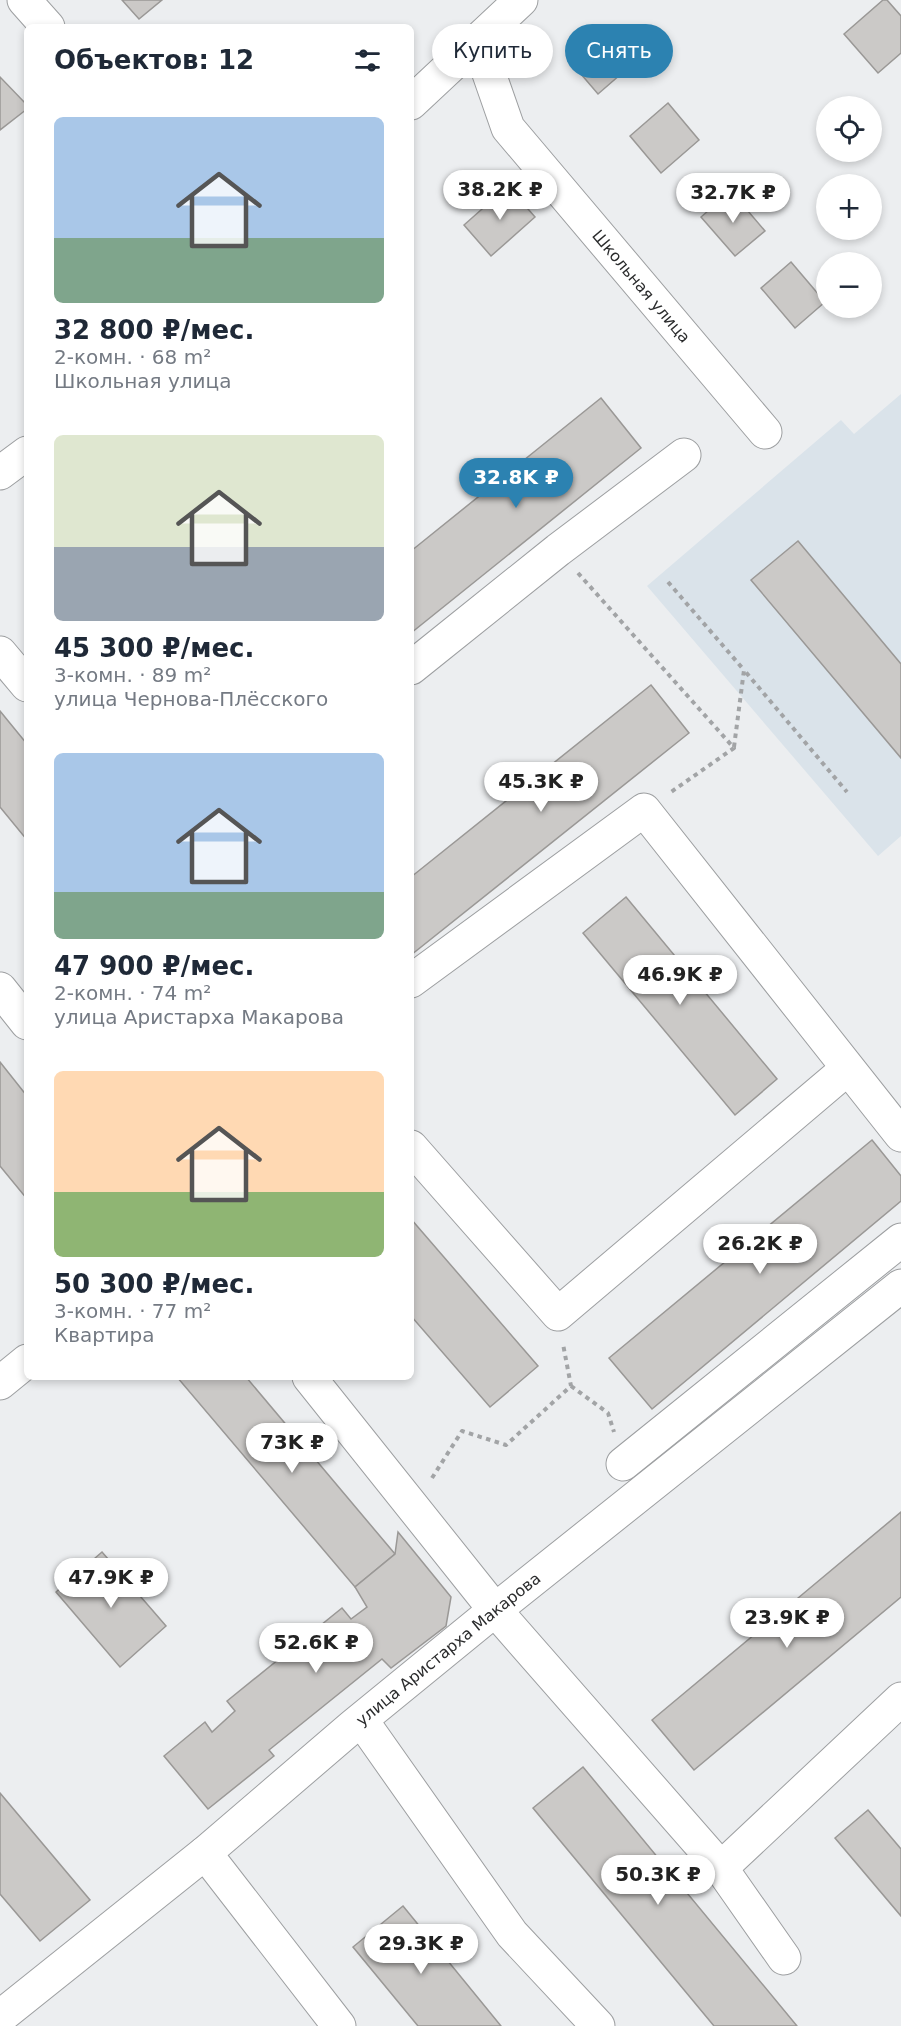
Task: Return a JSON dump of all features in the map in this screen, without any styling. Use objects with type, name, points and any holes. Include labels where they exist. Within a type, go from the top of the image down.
[{"type":"street","points":[[24,0],[45,24]]},
{"type":"street","points":[[496,24],[521,0]]},
{"type":"street","points":[[414,101],[439,78]]},
{"type":"street","name":"Школьная улица","points":[[491,78],[508,128],[765,432]]},
{"type":"street","points":[[0,473],[24,455]]},
{"type":"street","points":[[414,666],[558,550],[684,455]]},
{"type":"street","points":[[0,653],[24,681]]},
{"type":"street","points":[[414,979],[644,810],[901,1135]]},
{"type":"street","points":[[0,989],[24,1019]]},
{"type":"street","points":[[414,1150],[558,1314],[847,1069]]},
{"type":"street","points":[[623,1464],[901,1240]]},
{"type":"street","name":"улица Аристарха Макарова","points":[[0,2017],[205,1853],[495,1610],[901,1286]]},
{"type":"street","points":[[0,1383],[24,1363]]},
{"type":"street","points":[[311,1380],[495,1610],[721,1868],[784,1958]]},
{"type":"street","points":[[721,1868],[901,1699]]},
{"type":"street","points":[[362,1721],[512,1934],[598,2026]]},
{"type":"street","points":[[205,1853],[339,2026]]},
{"type":"path","points":[[558,550],[734,748]]},
{"type":"path","points":[[668,582],[847,792]]},
{"type":"path","points":[[644,810],[734,748],[744,670]]},
{"type":"path","points":[[558,1314],[571,1386],[608,1413],[623,1464]]},
{"type":"path","points":[[412,1507],[462,1431],[506,1445],[571,1386]]},
{"type":"shaded area","points":[[901,394],[901,836],[878,856],[647,586],[841,420],[854,434]]},
{"type":"building","points":[[122,0],[162,0],[139,19]]},
{"type":"building","points":[[883,0],[887,0],[901,16],[901,53],[878,73],[844,34]]},
{"type":"building","points":[[0,77],[24,102],[24,111],[0,130]]},
{"type":"building","points":[[584,78],[616,78],[598,94]]},
{"type":"building","points":[[668,103],[699,140],[661,173],[630,136]]},
{"type":"building","points":[[508,186],[535,217],[491,256],[464,225]]},
{"type":"building","points":[[731,191],[765,231],[735,256],[701,217]]},
{"type":"building","points":[[791,262],[816,291],[816,310],[795,328],[761,288]]},
{"type":"building","points":[[601,398],[641,448],[414,631],[414,549]]},
{"type":"building","points":[[798,541],[901,664],[901,758],[751,580]]},
{"type":"building","points":[[651,685],[689,733],[414,953],[414,875]]},
{"type":"building","points":[[0,711],[24,740],[24,836],[0,807]]},
{"type":"building","points":[[626,897],[777,1079],[735,1115],[583,933]]},
{"type":"building","points":[[0,1062],[24,1092],[24,1195],[0,1166]]},
{"type":"building","points":[[872,1140],[901,1176],[901,1201],[652,1409],[609,1358]]},
{"type":"building","points":[[414,1222],[538,1366],[490,1407],[414,1319]]},
{"type":"building","points":[[180,1380],[249,1380],[395,1554],[355,1587]]},
{"type":"building","points":[[901,1512],[901,1597],[694,1770],[652,1720]]},
{"type":"building","points":[[398,1532],[451,1597],[446,1626],[391,1668],[382,1659],[269,1750],[274,1756],[208,1809],[164,1756],[205,1722],[212,1732],[235,1711],[227,1701],[342,1608],[351,1619],[367,1607],[355,1587],[395,1554]]},
{"type":"building","points":[[102,1552],[166,1626],[120,1667],[56,1592]]},
{"type":"building","points":[[583,1767],[797,2026],[714,2026],[533,1808]]},
{"type":"building","points":[[0,1793],[90,1900],[40,1941],[0,1894]]},
{"type":"building","points":[[868,1810],[901,1849],[901,1916],[835,1838]]},
{"type":"building","points":[[403,1906],[501,2026],[418,2026],[353,1947]]}]
